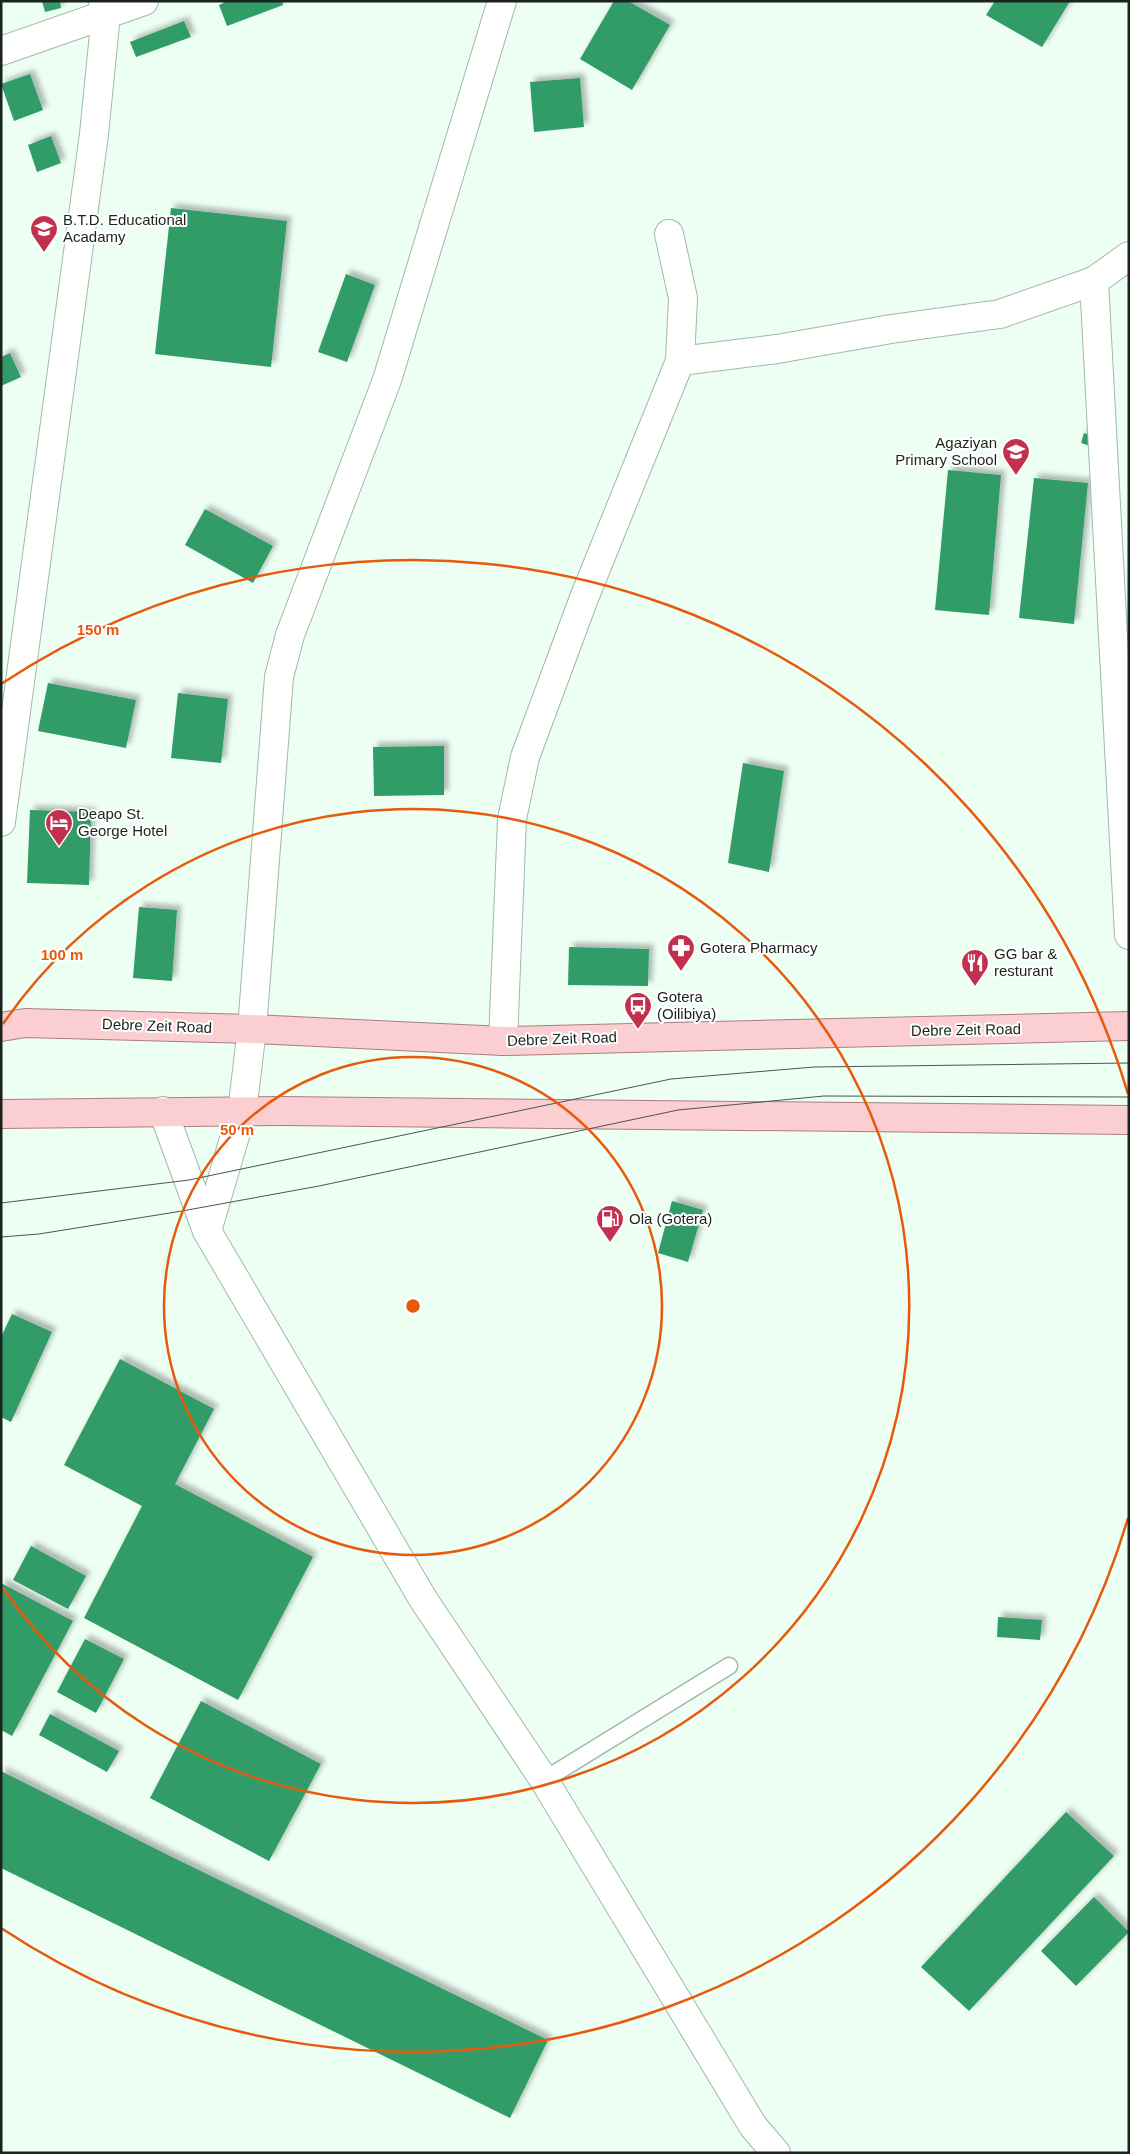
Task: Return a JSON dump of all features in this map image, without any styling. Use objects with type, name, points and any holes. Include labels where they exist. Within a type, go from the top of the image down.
[{"type":"main road","name":"Debre Zeit Road","points":[[13,1025],[252,1029],[503,1041],[1129,1026]]},
{"type":"main road","points":[[1,1114],[281,1111],[1129,1120]]},
{"type":"street","points":[[1,51],[104,8],[144,1]]},
{"type":"street","points":[[207,1231],[242,1112],[252,1029],[278,677],[290,635],[387,380],[502,1]]},
{"type":"street","points":[[1,822],[90,164],[104,8]]},
{"type":"street","points":[[503,1041],[512,819],[525,757],[584,598],[680,361],[683,298],[669,234]]},
{"type":"street","points":[[680,361],[777,350],[891,329],[1000,314],[1094,281],[1129,256]]},
{"type":"street","points":[[1094,281],[1129,935]]},
{"type":"street","points":[[163,1111],[207,1231],[423,1599],[544,1780],[753,2126],[776,2153]]},
{"type":"lane","points":[[544,1780],[729,1666]]},
{"type":"building","points":[[42,1],[60,1],[61,8],[45,12]]},
{"type":"building","points":[[228,1],[282,1],[283,5],[227,26],[219,5]]},
{"type":"building","points":[[614,1],[628,1],[670,25],[632,90],[580,59]]},
{"type":"building","points":[[995,1],[1070,1],[1042,47],[986,15]]},
{"type":"building","points":[[184,21],[191,37],[136,57],[130,42]]},
{"type":"building","points":[[30,74],[43,110],[14,121],[1,84]]},
{"type":"building","points":[[580,78],[584,127],[534,132],[530,82]]},
{"type":"building","points":[[51,136],[61,163],[37,172],[28,145]]},
{"type":"building","points":[[171,208],[287,221],[271,367],[155,354]]},
{"type":"building","points":[[346,274],[375,285],[347,362],[318,352]]},
{"type":"building","points":[[10,353],[21,377],[1,386],[1,357]]},
{"type":"building","points":[[1084,433],[1093,436],[1090,446],[1081,443]]},
{"type":"building","points":[[948,470],[1001,475],[989,615],[935,610]]},
{"type":"building","points":[[1034,478],[1088,483],[1074,624],[1019,618]]},
{"type":"building","points":[[205,509],[273,546],[253,583],[185,545]]},
{"type":"building","points":[[48,683],[136,700],[126,748],[38,731]]},
{"type":"building","points":[[178,693],[228,699],[221,763],[171,758]]},
{"type":"building","points":[[444,746],[444,795],[374,796],[373,747]]},
{"type":"building","points":[[743,763],[784,771],[769,872],[728,863]]},
{"type":"building","name":"Deapo St. George Hotel","points":[[30,810],[91,812],[89,885],[27,883]]},
{"type":"building","points":[[139,907],[177,910],[172,981],[133,978]]},
{"type":"building","points":[[569,947],[649,949],[648,986],[568,985]]},
{"type":"building","points":[[672,1201],[703,1210],[688,1262],[658,1253]]},
{"type":"building","points":[[12,1314],[52,1332],[11,1422],[1,1417],[1,1337]]},
{"type":"building","points":[[120,1359],[214,1409],[175,1484],[313,1557],[238,1700],[84,1618],[142,1506],[64,1465]]},
{"type":"building","points":[[31,1546],[86,1576],[68,1609],[13,1580]]},
{"type":"building","points":[[1,1583],[73,1621],[12,1736],[1,1730]]},
{"type":"building","points":[[998,1617],[1042,1620],[1040,1640],[997,1637]]},
{"type":"building","points":[[85,1639],[124,1659],[96,1713],[57,1692]]},
{"type":"building","points":[[201,1701],[321,1764],[269,1861],[150,1798]]},
{"type":"building","points":[[50,1714],[119,1751],[107,1772],[39,1735]]},
{"type":"building","points":[[1,1771],[172,1857],[548,2040],[510,2118],[1,1868]]},
{"type":"building","points":[[1066,1812],[1114,1856],[969,2011],[921,1967]]},
{"type":"building","points":[[1094,1897],[1129,1932],[1076,1986],[1041,1951]]},
{"type":"tram line","points":[[1,1203],[189,1180],[671,1079],[814,1067],[1129,1063]]},
{"type":"tram line","points":[[1,1237],[39,1234],[319,1186],[678,1110],[824,1096],[1129,1097]]},
{"type":"place","name":"B.T.D. Educational Acadamy","points":[[44,253]]},
{"type":"place","name":"Agaziyan Primary School","points":[[1016,476]]},
{"type":"place","name":"Deapo St. George Hotel","points":[[59,847]]},
{"type":"place","name":"Gotera Pharmacy","points":[[681,972]]},
{"type":"place","name":"GG bar & resturant","points":[[975,987]]},
{"type":"place","name":"Gotera (Oilibiya)","points":[[638,1030]]},
{"type":"place","name":"Ola (Gotera)","points":[[610,1243]]}]
